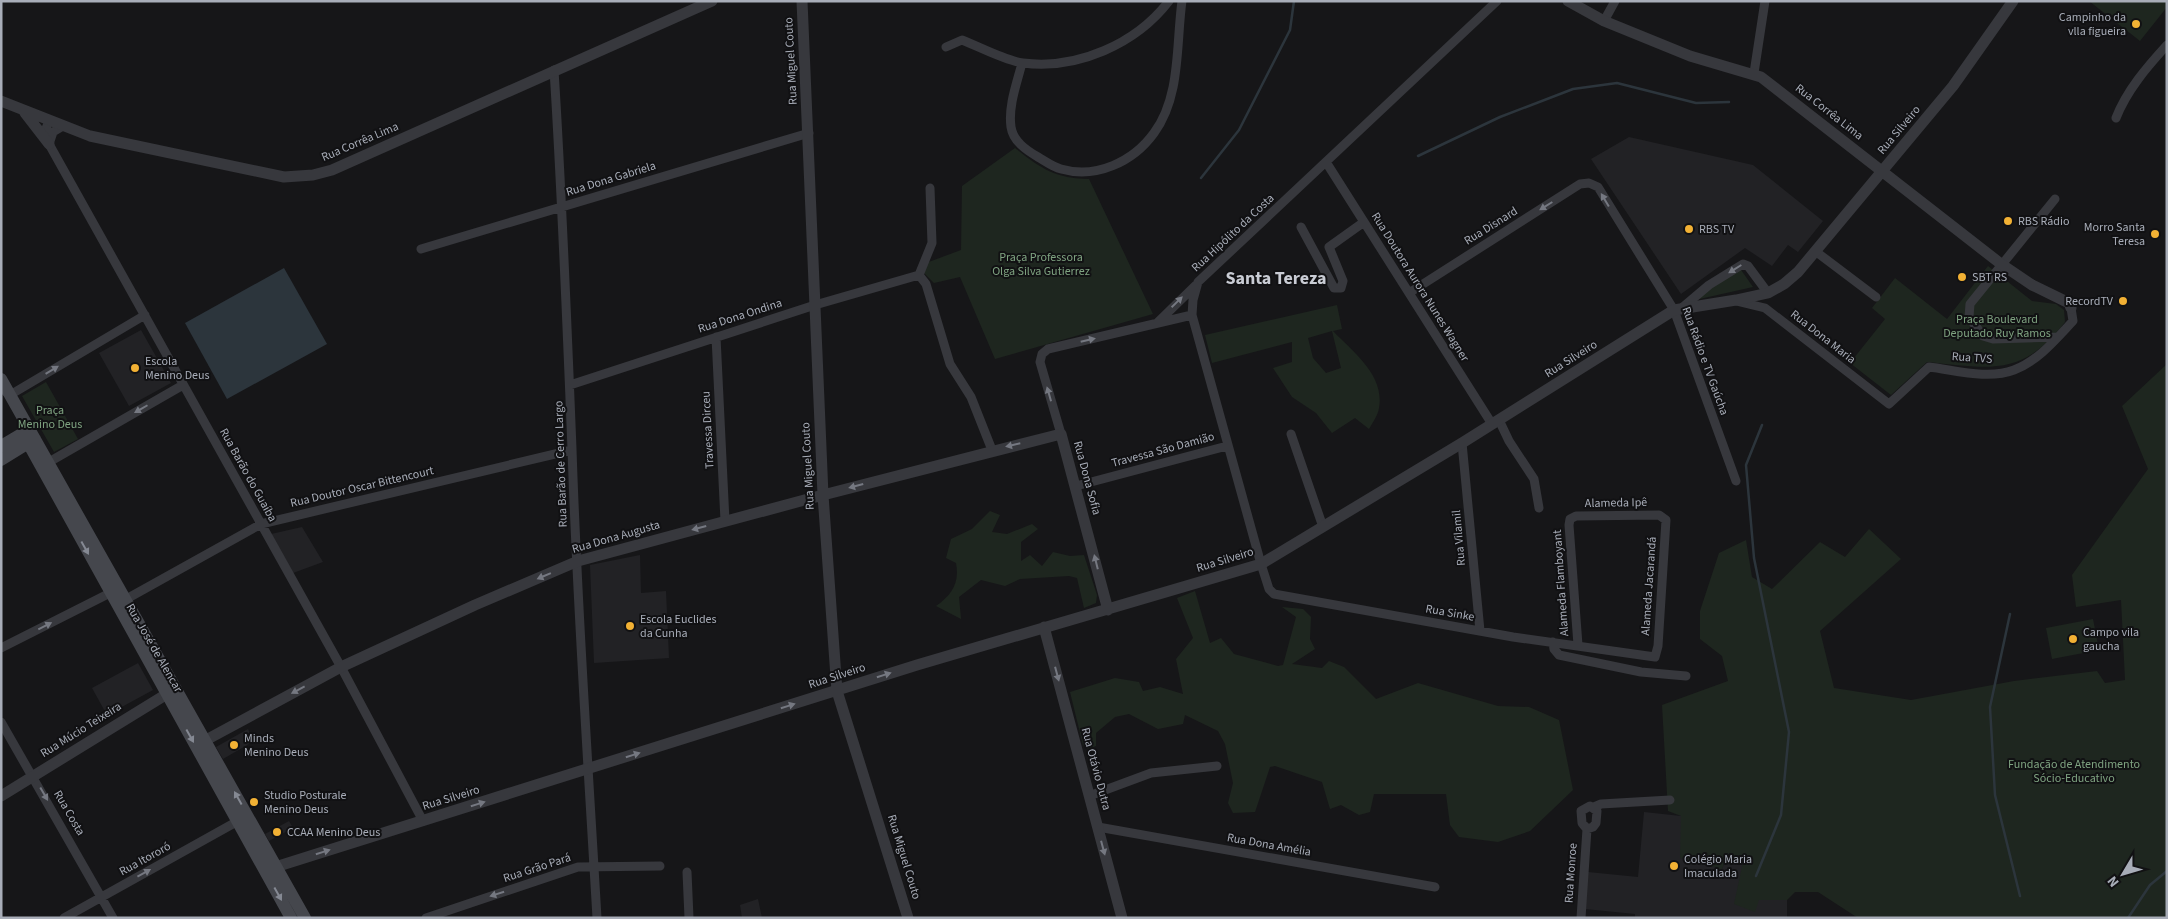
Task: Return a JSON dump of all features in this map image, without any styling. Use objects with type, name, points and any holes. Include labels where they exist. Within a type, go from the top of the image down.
[{"type":"main road","name":"Rua José de Alencar","points":[[1,379],[4,393],[29,436],[110,593],[121,602]]},
{"type":"main road","name":"Rua José de Alencar","points":[[29,436],[49,462],[121,602],[172,691],[238,821],[304,918]]},
{"type":"main road","points":[[1,446],[29,436]]},
{"type":"main road","points":[[1,460],[29,436]]},
{"type":"main road","name":"Rua José de Alencar","points":[[172,691],[206,740],[270,868],[291,918]]},
{"type":"street","name":"Rua Corrêa Lima","points":[[1,101],[90,136],[284,177],[313,175],[332,170],[554,70],[692,5],[712,1]]},
{"type":"street","name":"Rua Miguel Couto","points":[[802,1],[823,495],[837,691],[908,918]]},
{"type":"street","points":[[946,47],[962,40],[1022,63],[1067,63],[1113,47],[1158,16],[1169,1]]},
{"type":"street","points":[[1022,63],[1011,110],[1011,128],[1019,143],[1029,152],[1059,169],[1076,172],[1112,167],[1126,160],[1141,147],[1155,133],[1164,116],[1172,96],[1182,1]]},
{"type":"street","name":"Rua Hipólito da Costa","points":[[1261,564],[1192,315],[1192,300],[1198,282],[1497,1]]},
{"type":"street","name":"Rua Corrêa Lima","points":[[1568,1],[1604,21],[1690,56],[1754,73],[2002,264],[2032,285],[2069,303],[2071,308]]},
{"type":"street","points":[[1604,21],[1615,1]]},
{"type":"street","points":[[1754,73],[1765,1]]},
{"type":"street","name":"Rua Silveiro","points":[[270,868],[837,691],[917,664],[1261,564],[1679,309],[1768,293],[1784,284],[1798,272],[1954,86],[2014,1]]},
{"type":"street","points":[[2116,118],[2122,102],[2150,63],[2167,45]]},
{"type":"street","name":"Rua Barão de Cerro Largo","points":[[554,70],[563,206],[572,450],[597,918]]},
{"type":"street","points":[[15,107],[29,117],[49,144]]},
{"type":"street","name":"Rua Barão do Guaíba","points":[[49,120],[45,130],[49,144],[341,667],[424,821]]},
{"type":"street","points":[[49,144],[50,136],[53,132],[63,126]]},
{"type":"street","name":"Rua Dona Gabriela","points":[[421,249],[809,133]]},
{"type":"street","name":"Rua Doutora Aurora Nunes Wagner","points":[[1326,162],[1409,293],[1534,479],[1539,508]]},
{"type":"street","name":"Rua Rádio e TV Gaúcha","points":[[1588,183],[1598,187],[1618,222],[1679,309],[1736,482]]},
{"type":"street","name":"Rua Disnard","points":[[1409,293],[1580,184],[1588,183]]},
{"type":"street","points":[[930,188],[932,243],[919,275],[926,284],[950,364],[970,397],[992,450]]},
{"type":"street","points":[[2055,199],[1970,304],[1968,317],[1984,336],[1993,339],[2057,338]]},
{"type":"street","points":[[1301,227],[1334,288],[1342,288],[1344,281],[1329,247],[1364,222]]},
{"type":"street","points":[[1815,251],[1876,298]]},
{"type":"street","points":[[1679,309],[1709,286],[1743,264],[1748,266],[1768,293]]},
{"type":"street","name":"Rua Dona Ondina","points":[[570,386],[815,305],[919,275]]},
{"type":"street","points":[[1157,323],[1198,282]]},
{"type":"street","name":"Rua Dona Maria","points":[[1736,300],[1765,308],[1889,404]]},
{"type":"street","name":"Rua TVS","points":[[1889,404],[1929,367],[1985,374],[2013,370],[2038,356],[2073,321],[2071,308]]},
{"type":"street","points":[[4,393],[145,315]]},
{"type":"street","points":[[1157,323],[1192,315]]},
{"type":"street","name":"Rua Dona Sofia","points":[[1108,610],[1076,486],[1040,362],[1042,354],[1048,349],[1157,323]]},
{"type":"street","name":"Travessa Dirceu","points":[[716,337],[725,521]]},
{"type":"street","points":[[49,462],[183,385]]},
{"type":"street","name":"Rua Dona Augusta","points":[[206,740],[341,667],[475,604],[578,561],[992,450],[1061,434]]},
{"type":"street","points":[[1291,434],[1323,527]]},
{"type":"street","name":"Rua Vilamil","points":[[1462,443],[1480,631]]},
{"type":"street","name":"Travessa São Damião","points":[[1076,486],[1227,446]]},
{"type":"street","name":"Rua Doutor Oscar Bittencourt","points":[[121,602],[261,524],[572,450]]},
{"type":"street","name":"Alameda Ipê","points":[[1570,519],[1576,516],[1663,516]]},
{"type":"street","name":"Alameda Jacarandá","points":[[1655,657],[1658,646],[1666,520],[1663,516]]},
{"type":"street","name":"Alameda Flamboyant","points":[[1570,519],[1578,645]]},
{"type":"street","name":"Rua Sinke","points":[[1261,564],[1269,589],[1280,597],[1480,631],[1655,657]]},
{"type":"street","points":[[1,648],[110,593]]},
{"type":"street","name":"Rua Otávio Dutra","points":[[1044,627],[1122,918]]},
{"type":"street","points":[[1553,642],[1554,649],[1559,655],[1641,672],[1686,676]]},
{"type":"street","name":"Rua Múcio Teixeira","points":[[1,796],[172,691]]},
{"type":"street","name":"Rua Costa","points":[[1,722],[34,776],[113,918]]},
{"type":"street","points":[[1089,796],[1151,773],[1217,766]]},
{"type":"street","points":[[1594,807],[1601,804],[1670,800]]},
{"type":"street","name":"Rua Monroe","points":[[1581,918],[1587,829],[1582,823],[1581,811],[1585,808],[1594,807],[1598,814],[1596,823],[1587,829]]},
{"type":"street","name":"Rua Itororó","points":[[64,918],[238,821]]},
{"type":"street","name":"Rua Dona Amélia","points":[[1098,827],[1436,887]]},
{"type":"street","name":"Rua Grão Pará","points":[[426,918],[578,867],[660,866]]},
{"type":"street","points":[[687,872],[689,918]]},
{"type":"shaded area","points":[[1629,137],[1753,165],[1823,221],[1798,252],[1788,245],[1772,266],[1745,248],[1681,294],[1591,159]]},
{"type":"shaded area","points":[[284,268],[327,344],[227,399],[185,323]]},
{"type":"shaded area","name":"Escola Menino Deus","points":[[141,330],[171,383],[129,406],[99,353]]},
{"type":"shaded area","points":[[302,527],[323,562],[293,573],[271,534]]},
{"type":"shaded area","name":"Escola Euclides da Cunha","points":[[640,555],[641,593],[666,591],[669,658],[594,663],[590,565]]},
{"type":"shaded area","points":[[138,663],[153,690],[107,715],[92,688]]},
{"type":"shaded area","name":"Minds Menino Deus","points":[[248,729],[254,741],[223,759],[216,747]]},
{"type":"shaded area","name":"Colégio Maria Imaculada","points":[[1644,812],[1681,816],[1722,869],[1726,858],[1743,862],[1758,900],[1787,900],[1787,918],[1635,918],[1635,914],[1585,909],[1588,872],[1638,877]]},
{"type":"shaded area","name":"CCAA Menino Deus","points":[[289,821],[293,828],[269,841],[265,834]]},
{"type":"shaded area","points":[[758,899],[762,918],[742,918],[740,905]]},
{"type":"green space","name":"Campinho da vlla figueira","points":[[2089,1],[2167,1],[2167,7],[2140,41]]},
{"type":"green space","name":"Praça Professora Olga Silva Gutierrez","points":[[1015,148],[1049,171],[1067,177],[1089,179],[1153,314],[995,359],[960,277],[934,283],[923,272],[926,263],[961,250],[962,186]]},
{"type":"green space","name":"Praça Boulevard Deputado Ruy Ramos","points":[[1988,266],[2032,301],[2056,304],[2064,310],[2065,322],[2034,353],[2019,361],[1987,367],[1927,362],[1891,395],[1850,363],[1885,319],[1872,308],[1895,278],[1947,319]]},
{"type":"green space","points":[[1739,267],[1753,287],[1695,300]]},
{"type":"green space","points":[[1337,305],[1342,329],[1333,331],[1366,365],[1372,375],[1380,396],[1376,416],[1369,429],[1355,418],[1332,433],[1316,413],[1292,397],[1273,368],[1292,362],[1292,342],[1212,363],[1205,335]],"holes":[[[1332,331],[1341,368],[1326,373],[1313,358],[1308,338]]]},
{"type":"green space","name":"Fundação de Atendimento Sócio-Educativo","points":[[2167,364],[2167,918],[1858,918],[1818,892],[1795,892],[1787,900],[1759,900],[1755,912],[1734,904],[1743,862],[1726,858],[1722,869],[1680,858],[1681,816],[1668,811],[1662,705],[1728,681],[1722,656],[1700,639],[1700,611],[1719,553],[1746,540],[1752,577],[1772,589],[1820,542],[1845,557],[1869,529],[1901,559],[1820,631],[1834,688],[1911,700],[2014,681],[2097,671],[2105,683],[2125,680],[2121,600],[2076,607],[2072,575],[2148,469],[2122,406]]},
{"type":"green space","name":"Praça Menino Deus","points":[[46,382],[78,439],[54,452],[22,396]]},
{"type":"green space","points":[[990,511],[1000,515],[992,532],[1007,534],[1032,524],[1038,529],[1021,542],[1021,561],[1030,555],[1042,566],[1053,552],[1070,556],[1084,555],[1097,595],[1096,603],[1084,608],[1077,578],[1069,576],[1020,579],[1005,586],[981,580],[959,597],[961,619],[936,606],[950,593],[957,577],[956,563],[946,558],[951,539],[972,529]]},
{"type":"green space","points":[[1195,591],[1210,643],[1221,638],[1234,654],[1278,666],[1283,665],[1296,617],[1282,607],[1303,609],[1311,617],[1310,639],[1315,649],[1292,664],[1322,668],[1329,661],[1344,667],[1376,699],[1418,683],[1498,706],[1529,707],[1559,720],[1573,790],[1530,831],[1498,842],[1459,837],[1450,825],[1446,794],[1374,794],[1370,812],[1359,815],[1341,805],[1330,809],[1322,782],[1275,766],[1270,767],[1255,812],[1233,813],[1228,803],[1233,783],[1225,744],[1218,731],[1185,715],[1183,724],[1158,729],[1129,714],[1115,717],[1096,733],[1096,746],[1088,749],[1083,745],[1070,692],[1115,678],[1139,682],[1143,691],[1160,687],[1183,694],[1176,659],[1193,638],[1177,598]]},
{"type":"green space","name":"Campo vila gaucha","points":[[2093,619],[2099,650],[2052,659],[2046,628]]},
{"type":"waterway","points":[[1201,178],[1239,130],[1290,30],[1294,1]]},
{"type":"waterway","points":[[1418,156],[1500,117],[1573,89],[1617,83],[1696,103],[1729,102]]},
{"type":"waterway","points":[[1756,876],[1781,815],[1789,732],[1754,558],[1746,465],[1762,425]]},
{"type":"waterway","points":[[2010,614],[1990,707],[1995,795],[2020,896]]},
{"type":"waterway","points":[[2128,918],[2150,885],[2167,871]]},
{"type":"place","name":"Campinho da vlla figueira","points":[[2136,24]]},
{"type":"place","name":"RBS Rádio","points":[[2008,221]]},
{"type":"place","name":"RBS TV","points":[[1689,229]]},
{"type":"place","name":"Morro Santa Teresa","points":[[2155,234]]},
{"type":"place","name":"SBT RS","points":[[1962,277]]},
{"type":"place","name":"RecordTV","points":[[2123,301]]},
{"type":"place","name":"Escola Menino Deus","points":[[135,368]]},
{"type":"place","name":"Escola Euclides da Cunha","points":[[630,626]]},
{"type":"place","name":"Campo vila gaucha","points":[[2073,639]]},
{"type":"place","name":"Minds Menino Deus","points":[[234,745]]},
{"type":"place","name":"Studio Posturale Menino Deus","points":[[254,802]]},
{"type":"place","name":"CCAA Menino Deus","points":[[277,832]]},
{"type":"place","name":"Colégio Maria Imaculada","points":[[1674,866]]},
{"type":"district","name":"Santa Tereza","points":[[1276,278]]}]
